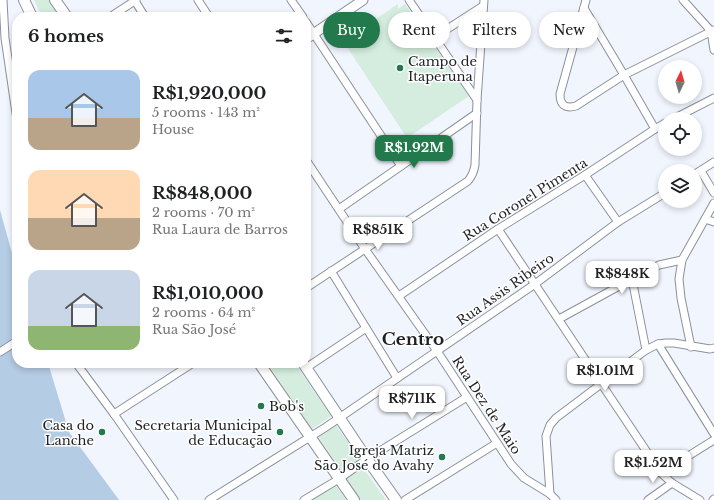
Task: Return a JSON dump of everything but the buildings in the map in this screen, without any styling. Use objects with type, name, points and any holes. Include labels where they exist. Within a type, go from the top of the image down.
[{"type":"highway","points":[[24,0],[30,12]]},
{"type":"highway","points":[[55,0],[63,12]]},
{"type":"highway","points":[[262,368],[354,500]]},
{"type":"highway","points":[[307,368],[339,418],[396,500]]},
{"type":"main road","points":[[311,35],[363,0]]},
{"type":"street","points":[[3,0],[5,38],[12,71]]},
{"type":"street","points":[[117,12],[135,0],[142,12]]},
{"type":"street","points":[[198,0],[206,12]]},
{"type":"street","points":[[291,0],[299,12]]},
{"type":"street","points":[[409,0],[417,12]]},
{"type":"street","points":[[586,0],[560,94],[564,106],[576,106],[624,75],[712,31]]},
{"type":"street","points":[[683,0],[712,31],[714,50]]},
{"type":"street","points":[[450,25],[484,3]]},
{"type":"street","points":[[311,285],[468,180],[474,172],[477,100],[484,3]]},
{"type":"street","points":[[584,8],[655,129]]},
{"type":"street","points":[[311,29],[401,166]]},
{"type":"street","points":[[442,48],[477,100]]},
{"type":"street","points":[[687,112],[714,98]]},
{"type":"street","points":[[339,209],[477,112]]},
{"type":"street","name":"Rua Coronel Pimenta","points":[[399,296],[498,229],[658,127]]},
{"type":"street","points":[[702,170],[714,162]]},
{"type":"street","name":"Rua Dez de Maio","points":[[311,167],[365,249],[437,351],[511,464],[524,478],[550,494],[556,500]]},
{"type":"street","points":[[585,175],[618,222]]},
{"type":"street","points":[[702,178],[714,193]]},
{"type":"street","name":"Rua Assis Ribeiro","points":[[209,500],[339,418],[535,284],[618,222],[658,197]]},
{"type":"street","points":[[691,347],[681,298],[679,279],[682,260],[714,203]]},
{"type":"street","points":[[705,219],[714,222]]},
{"type":"street","points":[[498,229],[661,474],[672,483],[700,500]]},
{"type":"street","points":[[559,319],[659,265],[682,260]]},
{"type":"street","points":[[331,271],[397,378]]},
{"type":"street","points":[[632,279],[646,350]]},
{"type":"street","points":[[311,361],[366,328]]},
{"type":"street","points":[[550,494],[546,436],[550,425],[556,418],[646,350],[658,344],[674,343],[691,347],[714,348]]},
{"type":"street","points":[[0,352],[12,344]]},
{"type":"street","points":[[658,344],[714,434]]},
{"type":"street","points":[[76,368],[83,373]]},
{"type":"street","points":[[80,368],[114,414],[174,500]]},
{"type":"street","points":[[114,414],[185,368]]},
{"type":"street","points":[[304,500],[467,397]]},
{"type":"street","points":[[661,474],[714,440]]},
{"type":"street","points":[[405,500],[497,443]]},
{"type":"street","points":[[648,500],[672,483]]},
{"type":"green space","points":[[34,0],[50,0],[58,12],[40,12]]},
{"type":"green space","name":"Campo de Itaperuna","points":[[398,4],[398,9],[405,4],[411,12],[388,12],[388,48],[436,48],[469,96],[407,138],[348,48],[380,48],[380,16]]},
{"type":"green space","points":[[270,368],[298,368],[331,416],[312,429]]},
{"type":"green space","points":[[336,425],[361,460],[342,471],[318,436]]},
{"type":"green space","points":[[363,468],[386,500],[359,500],[345,481]]},
{"type":"green space","points":[[335,484],[346,500],[311,500]]},
{"type":"water","points":[[0,210],[12,253],[12,368],[50,368],[69,432],[119,500],[0,500]]},
{"type":"place","name":"Campo de Itaperuna","points":[[400,68]]},
{"type":"place","name":"Bob's","points":[[261,406]]},
{"type":"place","name":"Casa do Lanche","points":[[102,432]]},
{"type":"place","name":"Secretaria Municipal de Educação","points":[[280,432]]},
{"type":"place","name":"Igreja Matriz São José do Avahy","points":[[442,457]]},
{"type":"district","name":"Centro","points":[[413,339]]}]
